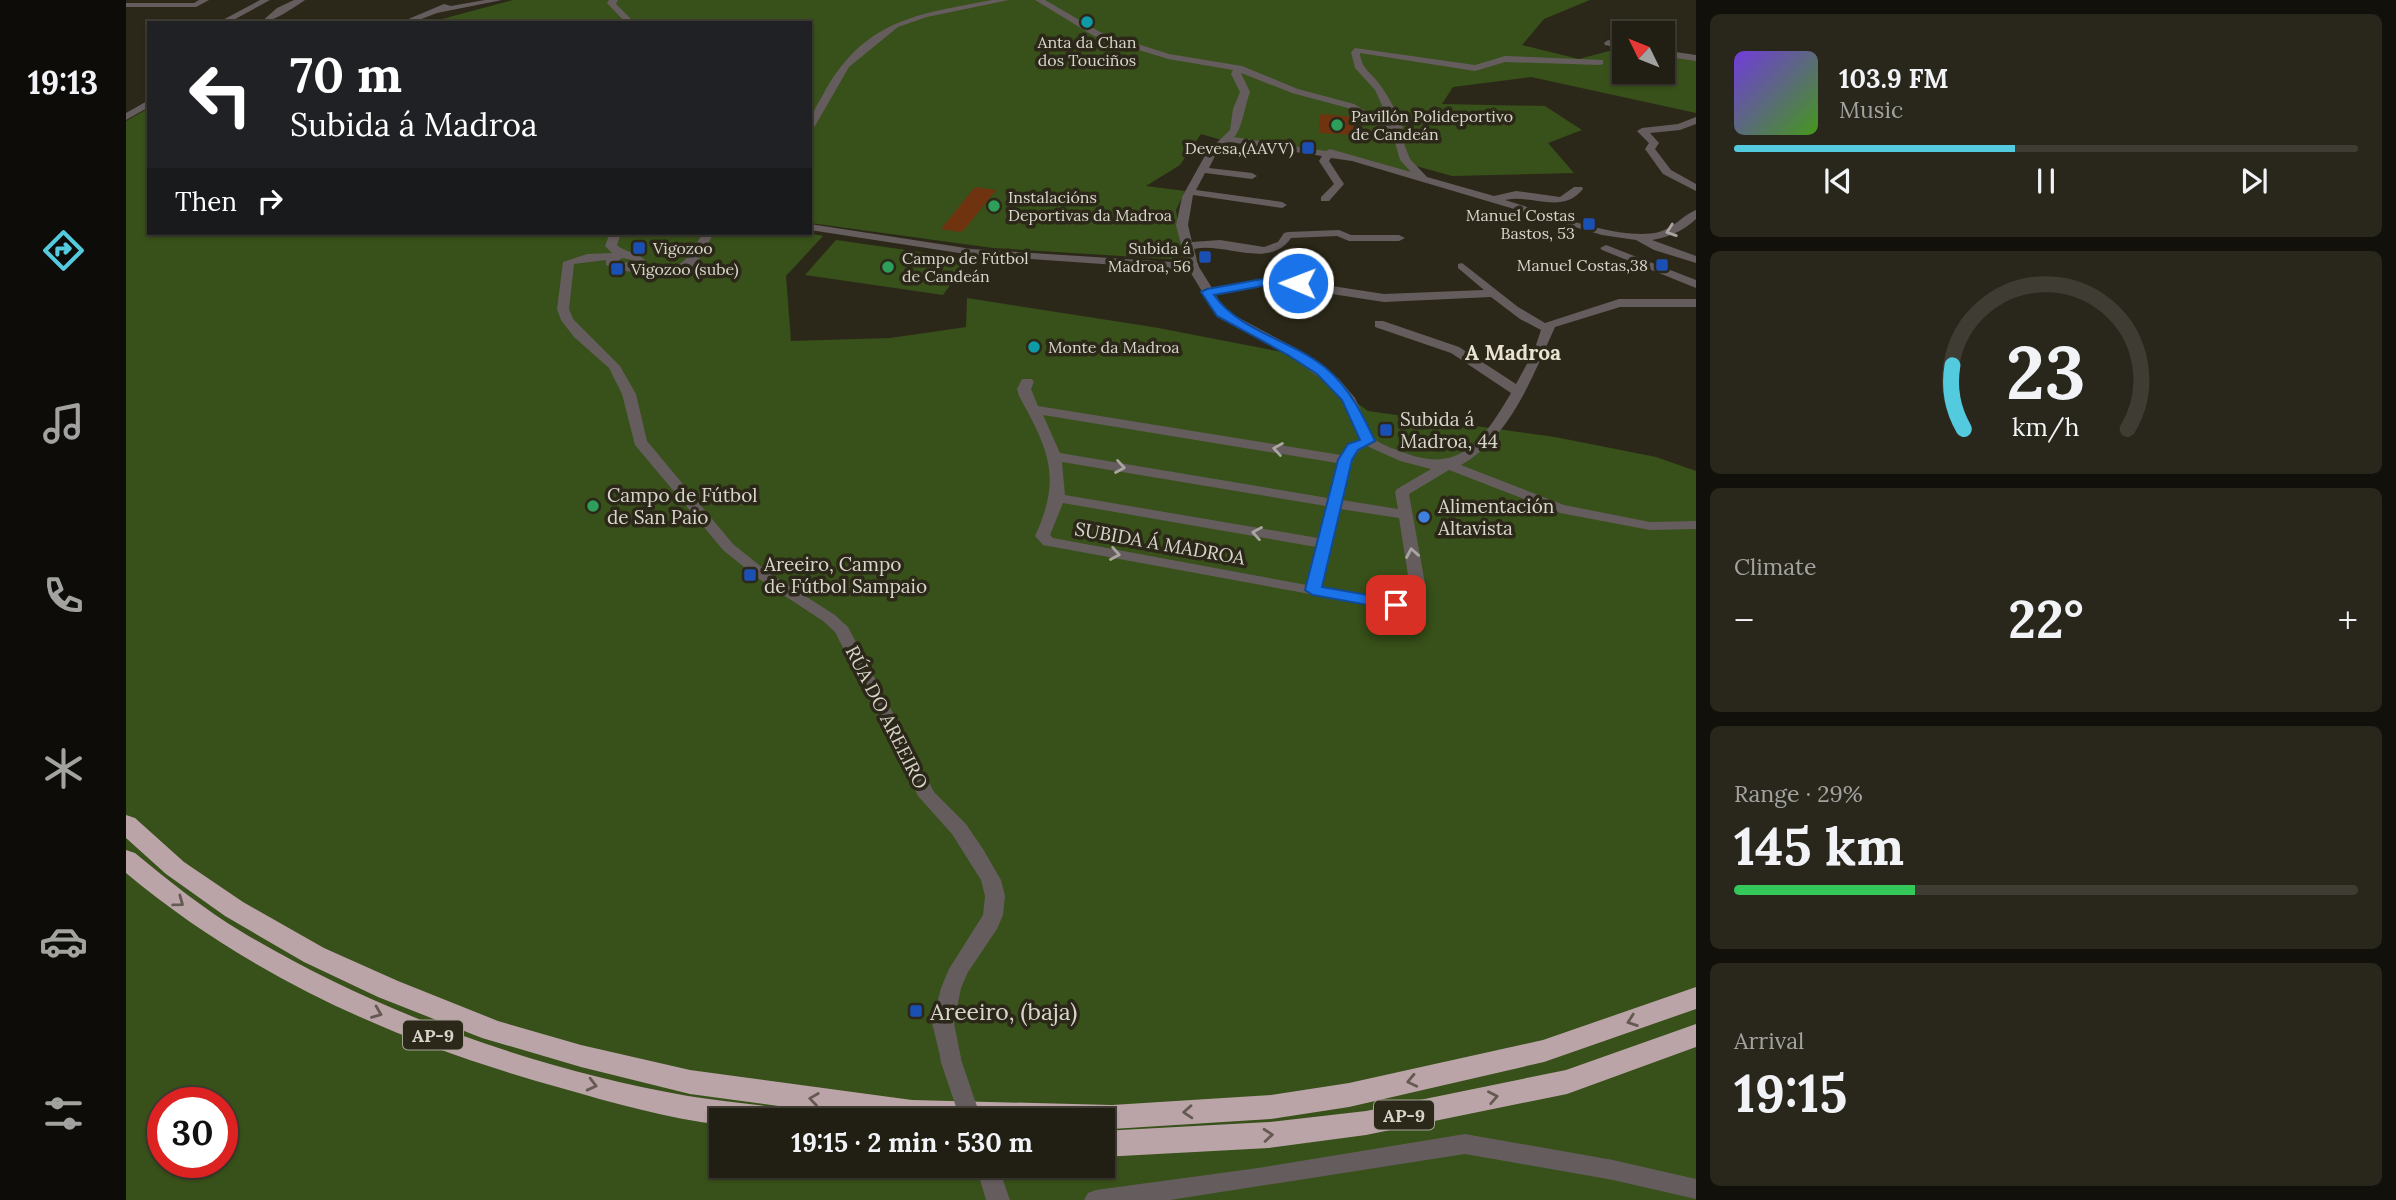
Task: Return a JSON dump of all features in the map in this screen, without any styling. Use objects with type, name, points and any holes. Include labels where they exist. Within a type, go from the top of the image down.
[{"type":"highway","name":"AP-9","points":[[126,824],[175,868],[234,909],[314,955],[388,989],[492,1030],[581,1056],[690,1082],[912,1112],[1112,1117],[1271,1107],[1349,1095],[1544,1051],[1696,998]]},
{"type":"highway","name":"AP-9","points":[[126,859],[151,882],[211,925],[295,974],[380,1014],[477,1052],[562,1077],[677,1106],[709,1110]]},
{"type":"highway","name":"AP-9","points":[[1115,1143],[1269,1135],[1366,1123],[1567,1082],[1696,1035]]},
{"type":"street","points":[[126,5],[197,5],[205,0]]},
{"type":"street","points":[[225,21],[266,0]]},
{"type":"street","points":[[266,21],[280,10],[302,0]]},
{"type":"street","points":[[439,11],[454,0]]},
{"type":"street","points":[[409,21],[439,11],[498,0]]},
{"type":"street","points":[[614,0],[611,3],[613,6],[629,21]]},
{"type":"street","points":[[812,123],[845,65],[895,24],[925,15],[1005,0]]},
{"type":"street","points":[[1039,0],[1097,34],[1168,56],[1211,61],[1239,68],[1294,91],[1351,106],[1394,131],[1405,160],[1424,180]]},
{"type":"street","points":[[141,3],[143,14]]},
{"type":"street","points":[[1608,43],[1612,44]]},
{"type":"street","points":[[1394,131],[1398,127],[1391,108],[1377,86],[1356,64],[1355,52],[1358,50],[1475,68],[1487,68],[1497,60],[1505,59],[1600,62]]},
{"type":"street","points":[[1675,54],[1696,58]]},
{"type":"street","points":[[1239,68],[1236,74],[1245,92],[1238,109],[1235,131],[1211,153],[1191,191],[1182,225],[1193,267],[1221,313],[1293,352],[1334,382],[1348,398],[1368,441]]},
{"type":"street","points":[[126,117],[147,103]]},
{"type":"street","points":[[1696,120],[1680,127],[1642,131],[1654,143],[1650,149],[1667,172],[1696,188]]},
{"type":"street","points":[[1227,139],[1330,152],[1590,230],[1640,238],[1677,231],[1696,213]]},
{"type":"street","points":[[1325,199],[1339,184],[1324,161],[1330,152]]},
{"type":"street","points":[[1202,170],[1252,176]]},
{"type":"street","points":[[1493,201],[1508,193],[1561,201],[1573,196],[1578,189]]},
{"type":"street","points":[[1191,191],[1282,205]]},
{"type":"street","points":[[812,227],[972,252],[1193,267]]},
{"type":"street","points":[[1284,243],[1288,235],[1297,234],[1339,233],[1349,238],[1399,238]]},
{"type":"street","points":[[616,235],[611,246],[619,261]]},
{"type":"street","points":[[619,261],[670,270],[682,267],[692,261],[707,235]]},
{"type":"street","points":[[1640,238],[1658,248],[1696,260]]},
{"type":"street","points":[[1187,247],[1210,243],[1268,251],[1284,243],[1312,243]]},
{"type":"street","points":[[1606,248],[1696,284]]},
{"type":"street","points":[[619,261],[635,256],[639,260],[670,267],[692,261]]},
{"type":"street","name":"RÚA DO AREEIRO","points":[[619,261],[576,261],[568,267],[563,309],[567,320],[578,334],[614,366],[629,394],[640,442],[728,547],[764,576],[829,618],[842,630],[927,796],[959,829],[991,880],[995,896],[993,915],[959,969],[951,988],[943,1023],[950,1058],[967,1108]]},
{"type":"street","points":[[1462,266],[1521,316],[1548,328],[1592,310],[1619,303],[1696,303]]},
{"type":"street","points":[[1207,292],[1254,283],[1285,281],[1384,298],[1496,293]]},
{"type":"street","points":[[1379,324],[1455,350],[1518,391]]},
{"type":"street","name":"SUBIDA Á MADROA","points":[[1027,382],[1024,389],[1053,456],[1058,475],[1057,498],[1042,536],[1043,540],[1391,605],[1417,591],[1402,492],[1480,446],[1493,433],[1541,351],[1548,328]]},
{"type":"street","points":[[1033,409],[1345,460]]},
{"type":"street","points":[[1313,590],[1345,460],[1353,447],[1368,441],[1429,464],[1448,465],[1560,509],[1650,526],[1696,525]]},
{"type":"street","points":[[1053,456],[1405,515]]},
{"type":"street","name":"SUBIDA Á MADROA","points":[[1057,498],[1324,544]]},
{"type":"street","points":[[1096,1200],[1258,1178],[1465,1144],[1613,1170],[1696,1189]]},
{"type":"street","points":[[991,1178],[998,1200]]},
{"type":"green space","points":[[513,0],[1590,0],[1544,19],[1522,45],[1579,59],[1612,50],[1612,84],[1675,84],[1675,54],[1696,59],[1696,113],[1531,77],[1453,87],[1442,104],[1545,106],[1582,130],[1548,143],[1574,173],[1452,176],[1409,164],[1415,175],[1368,160],[1225,141],[1201,134],[1180,165],[1146,186],[1185,191],[1176,210],[1184,260],[993,248],[812,223],[812,21],[434,21]]},
{"type":"green space","points":[[147,109],[147,235],[812,234],[823,236],[786,276],[791,341],[890,338],[966,327],[967,298],[1153,327],[1287,353],[1368,411],[1555,437],[1656,457],[1696,471],[1696,1200],[126,1200],[126,121]]},
{"type":"green space","name":"Campo de Fútbol de Candeán","points":[[836,240],[969,259],[943,295],[805,275]]},
{"type":"building","name":"Pavillón Polideportivo de Candeán","points":[[1319,114],[1355,117],[1357,135],[1319,133]]},
{"type":"building","points":[[975,187],[996,190],[964,230],[960,232],[941,229]]},
{"type":"place","name":"Anta da Chan dos Touciños","points":[[1087,22]]},
{"type":"place","name":"Pavillón Polideportivo de Candeán","points":[[1337,125]]},
{"type":"place","name":"Devesa,(AAVV)","points":[[1308,148]]},
{"type":"place","name":"Instalacións Deportivas da Madroa","points":[[994,206]]},
{"type":"place","name":"Manuel Costas Bastos, 53","points":[[1589,224]]},
{"type":"place","name":"Vigozoo","points":[[639,248]]},
{"type":"place","name":"Subida á Madroa, 56","points":[[1205,257]]},
{"type":"place","name":"Manuel Costas,38","points":[[1662,265]]},
{"type":"place","name":"Campo de Fútbol de Candeán","points":[[888,267]]},
{"type":"place","name":"Vigozoo (sube)","points":[[617,269]]},
{"type":"place","name":"Monte da Madroa","points":[[1034,347]]},
{"type":"place","name":"Subida á Madroa, 44","points":[[1386,430]]},
{"type":"place","name":"Campo de Fútbol de San Paio","points":[[593,506]]},
{"type":"place","name":"Alimentación Altavista","points":[[1424,517]]},
{"type":"place","name":"Areeiro, Campo de Fútbol Sampaio","points":[[750,575]]},
{"type":"place","name":"Areeiro, (baja)","points":[[916,1011]]},
{"type":"district","name":"A Madroa","points":[[1513,352]]},
{"type":"route","points":[[1298,283],[1273,281],[1207,292],[1221,313],[1235,323],[1293,352],[1321,371],[1348,398],[1360,429],[1368,441],[1353,447],[1345,460],[1313,590],[1396,605]]}]
